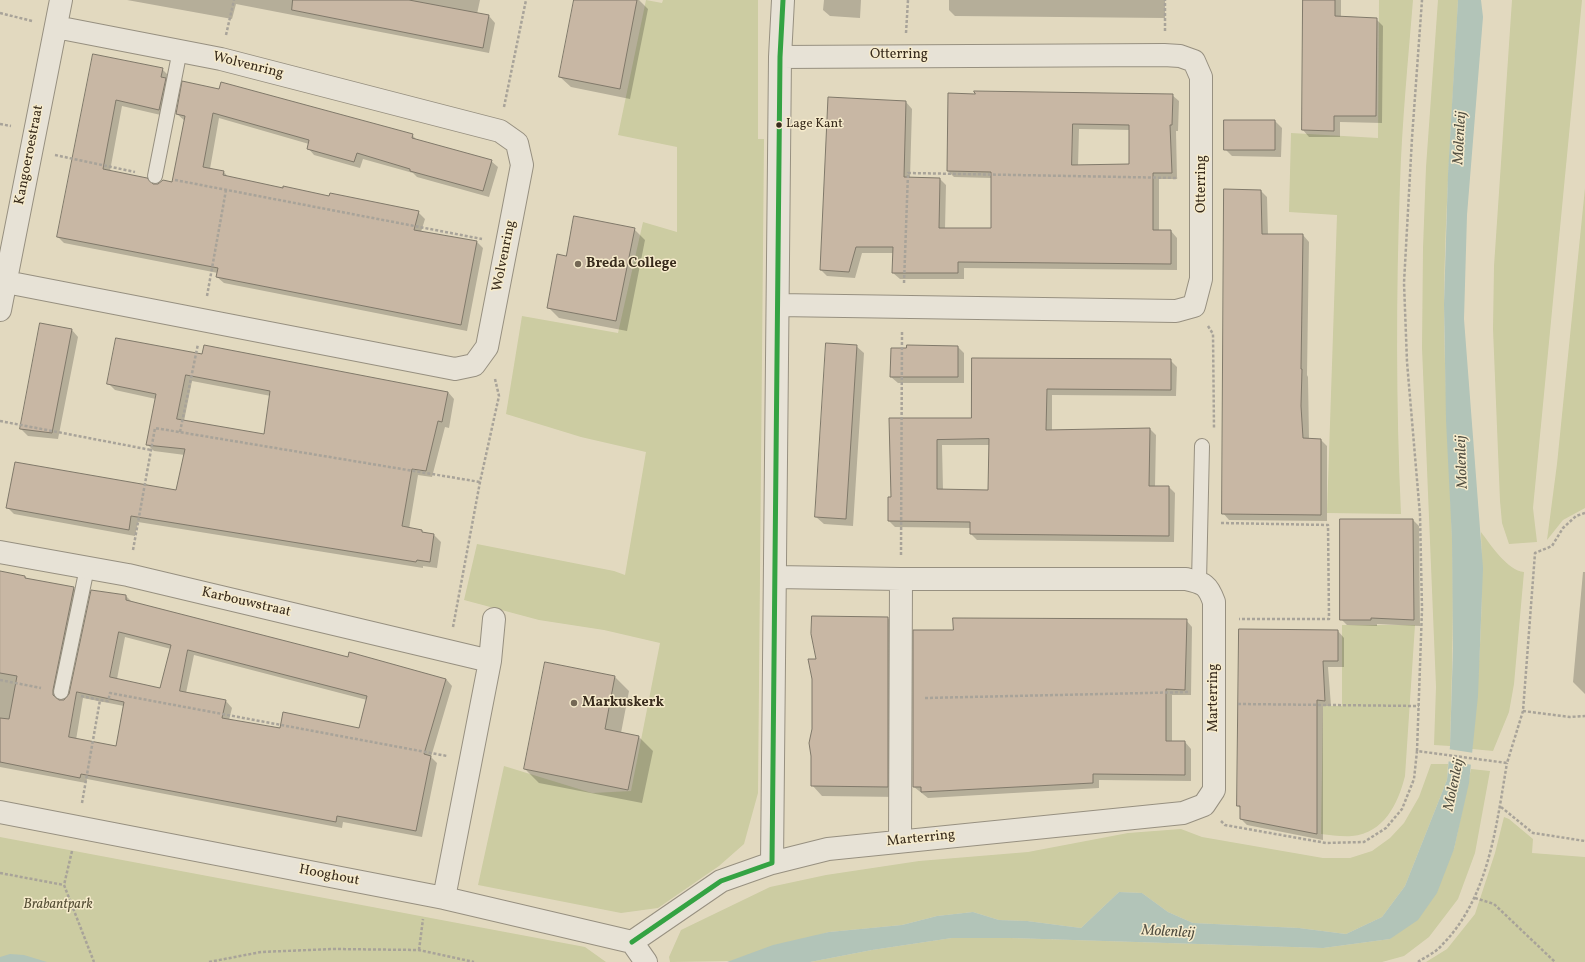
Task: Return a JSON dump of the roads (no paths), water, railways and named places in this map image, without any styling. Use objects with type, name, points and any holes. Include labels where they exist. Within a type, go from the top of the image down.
[{"type":"street","name":"Kangoeroestraat","points":[[0,310],[61,0]]},
{"type":"street","points":[[646,962],[632,942],[721,881],[772,863],[780,57],[783,0]]},
{"type":"street","name":"Wolvenring","points":[[6,282],[456,369],[474,365],[487,347],[508,243],[522,165],[517,143],[500,132],[221,59],[56,27]]},
{"type":"street","name":"Otterring","points":[[778,306],[1176,311],[1194,306],[1201,279],[1201,78],[1194,61],[1180,56],[1164,55],[905,55],[780,57]]},
{"type":"street","name":"Karbouwstraat","points":[[0,552],[128,575],[490,661]]},
{"type":"street","points":[[775,577],[901,579],[1186,579],[1199,582]]},
{"type":"street","points":[[900,841],[902,699],[901,579]]},
{"type":"street","name":"Marterring","points":[[772,863],[828,849],[1183,813],[1204,805],[1214,790],[1215,619],[1214,602],[1209,589],[1199,582]]},
{"type":"street","points":[[435,897],[471,761],[490,661],[494,619]]},
{"type":"street","name":"Hooghout","points":[[0,812],[435,897],[632,942]]},
{"type":"lane","points":[[155,176],[180,50]]},
{"type":"lane","points":[[1199,582],[1202,446]]},
{"type":"lane","points":[[61,692],[87,568]]},
{"type":"water","name":"Molenleij","points":[[1458,0],[1481,0],[1483,17],[1467,215],[1464,319],[1483,568],[1478,696],[1469,783],[1454,849],[1437,893],[1418,920],[1390,939],[1323,948],[1011,938],[952,938],[872,950],[810,962],[727,962],[773,945],[829,932],[902,925],[937,916],[973,912],[999,920],[1027,921],[1081,928],[1119,892],[1142,893],[1168,912],[1193,923],[1299,928],[1346,934],[1382,917],[1405,886],[1447,780],[1450,746],[1453,648],[1452,540],[1446,420],[1444,304],[1448,174]]},
{"type":"water","points":[[10,954],[24,955],[47,962],[0,962],[0,957]]},
{"type":"place","name":"Lage Kant","points":[[779,125]]},
{"type":"place","name":"Breda College","points":[[578,264]]},
{"type":"place","name":"Markuskerk","points":[[574,703]]},
{"type":"park label","name":"Brabantpark","points":[[58,905]]}]
